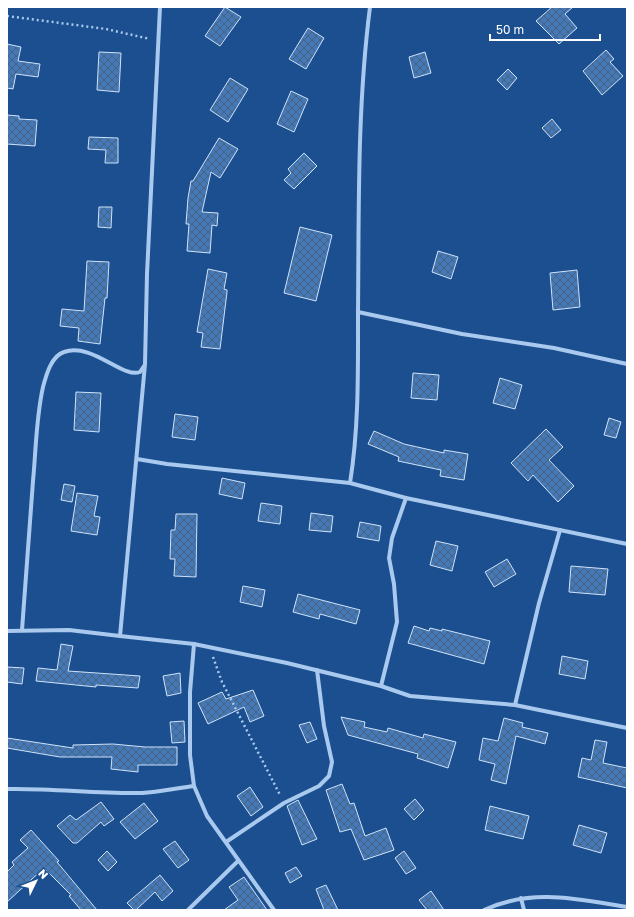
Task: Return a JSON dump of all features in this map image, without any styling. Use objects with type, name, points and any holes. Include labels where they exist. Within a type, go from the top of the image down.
[{"type":"street","points":[[120,636],[146,364],[147,266],[160,7]]},
{"type":"street","points":[[350,483],[355,454],[360,147],[370,7]]},
{"type":"street","points":[[358,312],[462,334],[554,348],[627,364]]},
{"type":"street","points":[[22,630],[38,425],[43,388],[50,368],[57,356],[66,351],[78,351],[100,356],[130,373],[140,372],[146,364]]},
{"type":"street","points":[[137,458],[182,466],[350,483],[406,498],[627,544]]},
{"type":"street","points":[[381,686],[397,622],[394,584],[389,558],[392,538],[406,498]]},
{"type":"street","points":[[515,705],[539,603],[560,530]]},
{"type":"street","points":[[7,631],[69,630],[194,644],[317,670],[381,686],[410,696],[515,705],[627,728]]},
{"type":"street","points":[[194,644],[190,692],[190,755],[194,786],[207,816],[274,910]]},
{"type":"street","points":[[226,842],[284,803],[319,786],[327,780],[332,771],[332,762],[319,699],[317,670]]},
{"type":"street","points":[[7,789],[37,788],[94,793],[144,793],[194,786]]},
{"type":"street","points":[[188,910],[238,861]]},
{"type":"street","points":[[484,910],[521,898],[542,896],[627,907]]},
{"type":"street","points":[[521,898],[524,910]]},
{"type":"path","points":[[7,16],[106,29],[158,41]]},
{"type":"path","points":[[210,647],[222,682],[284,803]]},
{"type":"building","points":[[225,7],[241,17],[220,46],[205,36]]},
{"type":"building","points":[[552,7],[573,7],[565,14],[577,28],[559,44],[536,21]]},
{"type":"building","points":[[308,28],[324,38],[306,69],[289,59]]},
{"type":"building","points":[[7,44],[21,47],[18,61],[40,64],[38,77],[16,74],[13,89],[7,88]]},
{"type":"building","points":[[606,50],[614,59],[610,62],[623,76],[602,95],[583,71]]},
{"type":"building","points":[[99,52],[121,53],[119,92],[97,90]]},
{"type":"building","points":[[425,52],[431,73],[414,78],[409,57]]},
{"type":"building","points":[[508,69],[517,78],[507,90],[497,80]]},
{"type":"building","points":[[230,78],[248,89],[228,122],[210,110]]},
{"type":"building","points":[[291,91],[308,99],[294,132],[277,124]]},
{"type":"building","points":[[7,115],[19,116],[19,119],[37,120],[35,146],[7,144]]},
{"type":"building","points":[[552,119],[561,130],[551,138],[542,128]]},
{"type":"building","points":[[89,137],[118,138],[118,163],[105,163],[106,150],[88,149]]},
{"type":"building","points":[[219,138],[238,149],[220,178],[211,172],[202,212],[218,213],[217,226],[212,225],[210,253],[187,251],[189,224],[186,224],[191,181],[193,181]]},
{"type":"building","points":[[304,153],[317,166],[294,189],[284,180],[291,173],[288,169]]},
{"type":"building","points":[[99,207],[112,207],[111,228],[98,227]]},
{"type":"building","points":[[300,227],[332,235],[316,301],[284,293]]},
{"type":"building","points":[[438,251],[458,257],[451,279],[432,272]]},
{"type":"building","points":[[87,261],[109,262],[107,298],[105,298],[100,344],[78,341],[79,328],[60,326],[62,309],[84,311]]},
{"type":"building","points":[[208,269],[227,273],[224,289],[227,290],[227,292],[220,349],[201,347],[203,333],[197,332]]},
{"type":"building","points":[[577,270],[580,307],[553,310],[550,273]]},
{"type":"building","points":[[413,373],[439,375],[437,400],[411,398]]},
{"type":"building","points":[[500,378],[522,385],[515,409],[493,403]]},
{"type":"building","points":[[76,392],[101,393],[99,432],[74,430]]},
{"type":"building","points":[[175,414],[198,417],[195,440],[172,437]]},
{"type":"building","points":[[609,418],[621,422],[616,438],[604,435]]},
{"type":"building","points":[[546,429],[563,447],[549,460],[574,486],[558,502],[533,475],[528,481],[511,463]]},
{"type":"building","points":[[374,431],[404,444],[444,453],[444,450],[468,454],[464,480],[440,476],[441,470],[398,461],[399,457],[368,444]]},
{"type":"building","points":[[222,478],[245,483],[242,499],[219,494]]},
{"type":"building","points":[[64,484],[75,486],[72,502],[61,500]]},
{"type":"building","points":[[77,493],[98,496],[94,516],[100,517],[97,535],[71,531]]},
{"type":"building","points":[[261,503],[282,506],[280,524],[258,521]]},
{"type":"building","points":[[311,513],[333,516],[331,532],[309,530]]},
{"type":"building","points":[[176,514],[197,514],[196,577],[174,576],[175,559],[170,559],[171,530],[175,530]]},
{"type":"building","points":[[360,522],[381,526],[379,541],[357,537]]},
{"type":"building","points":[[436,541],[458,546],[452,571],[430,565]]},
{"type":"building","points":[[507,559],[516,574],[494,587],[485,572]]},
{"type":"building","points":[[571,566],[608,569],[605,595],[569,592]]},
{"type":"building","points":[[243,586],[265,590],[262,607],[240,602]]},
{"type":"building","points":[[298,594],[360,610],[356,624],[320,614],[319,619],[293,612]]},
{"type":"building","points":[[414,626],[429,631],[430,628],[442,631],[442,629],[490,641],[484,664],[408,643]]},
{"type":"building","points":[[61,644],[73,646],[68,671],[140,676],[138,688],[96,685],[96,687],[36,681],[38,668],[57,670]]},
{"type":"building","points":[[562,656],[588,661],[585,679],[559,674]]},
{"type":"building","points":[[7,667],[24,668],[22,684],[7,682]]},
{"type":"building","points":[[180,673],[181,693],[167,696],[163,676]]},
{"type":"building","points":[[253,690],[264,716],[250,722],[244,707],[208,724],[198,703],[222,692],[226,699]]},
{"type":"building","points":[[341,717],[365,722],[364,727],[387,732],[388,728],[423,738],[424,734],[456,742],[448,768],[417,758],[418,754],[348,735]]},
{"type":"building","points":[[504,718],[523,723],[522,727],[548,733],[545,744],[516,736],[506,784],[491,780],[495,764],[479,760],[483,738],[498,741]]},
{"type":"building","points":[[184,721],[185,742],[172,743],[170,722]]},
{"type":"building","points":[[310,722],[317,739],[307,743],[299,725]]},
{"type":"building","points":[[7,738],[73,748],[73,745],[113,744],[145,747],[177,747],[177,765],[138,765],[138,772],[111,769],[112,757],[60,757],[7,748]]},
{"type":"building","points":[[595,740],[607,742],[603,763],[627,768],[627,788],[578,777],[582,758],[591,760]]},
{"type":"building","points":[[342,784],[350,804],[354,803],[365,836],[386,828],[394,850],[364,860],[351,829],[340,832],[326,790]]},
{"type":"building","points":[[250,787],[263,807],[251,816],[237,796]]},
{"type":"building","points":[[415,799],[424,810],[414,820],[404,809]]},
{"type":"building","points":[[298,800],[317,839],[302,845],[287,806]]},
{"type":"building","points":[[101,802],[114,819],[104,826],[101,822],[77,843],[73,843],[57,826],[70,815],[76,820]]},
{"type":"building","points":[[144,803],[158,821],[135,839],[120,822]]},
{"type":"building","points":[[490,806],[529,816],[523,839],[485,830]]},
{"type":"building","points":[[579,825],[607,833],[601,853],[573,845]]},
{"type":"building","points":[[31,830],[59,861],[57,862],[97,910],[81,910],[69,896],[71,895],[44,868],[7,902],[7,872],[14,865],[12,862],[28,848],[20,840]]},
{"type":"building","points":[[175,841],[189,860],[178,868],[163,849]]},
{"type":"building","points":[[107,851],[117,862],[108,871],[98,860]]},
{"type":"building","points":[[404,851],[416,868],[406,874],[395,858]]},
{"type":"building","points":[[296,867],[302,876],[290,883],[285,873]]},
{"type":"building","points":[[160,875],[173,891],[162,901],[155,892],[136,910],[134,910],[127,903]]},
{"type":"building","points":[[244,877],[267,910],[224,910],[238,900],[229,887]]},
{"type":"building","points":[[326,885],[338,910],[324,910],[316,889]]},
{"type":"building","points":[[431,891],[444,910],[427,910],[419,900]]}]
